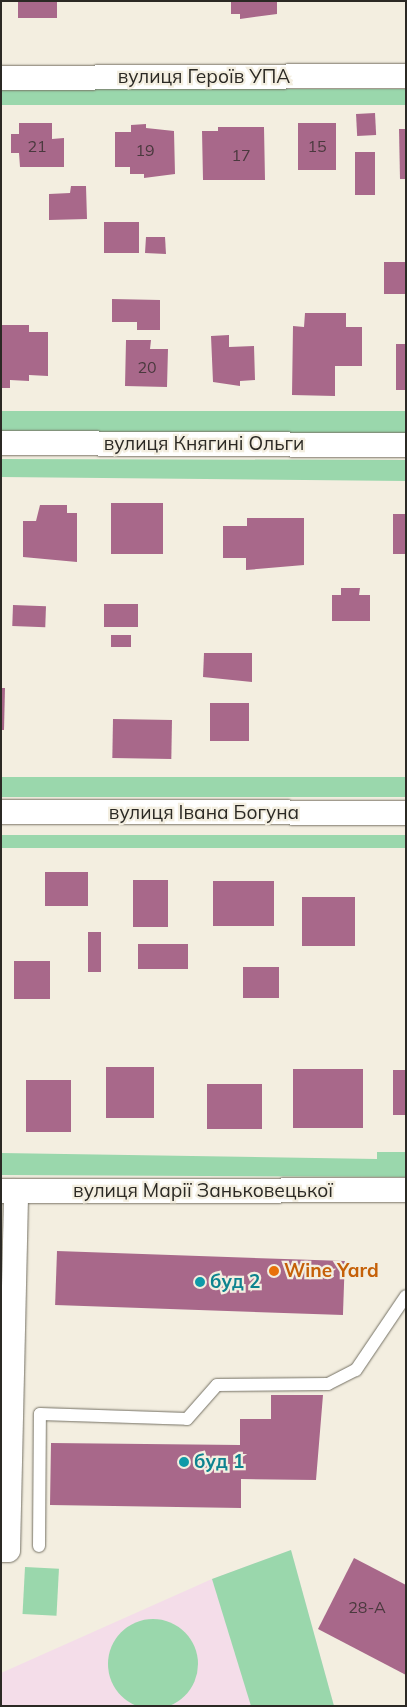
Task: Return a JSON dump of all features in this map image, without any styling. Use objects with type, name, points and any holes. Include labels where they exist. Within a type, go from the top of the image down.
[{"type":"street","name":"вулиця Героїв УПА","points":[[1,78],[406,76]]},
{"type":"street","name":"вулиця Княгині Ольги","points":[[1,443],[406,445]]},
{"type":"street","name":"вулиця Івана Богуна","points":[[1,812],[406,814]]},
{"type":"street","name":"вулиця Марії Заньковецької","points":[[9,1191],[406,1190]]},
{"type":"street","points":[[1,1550],[8,1550],[9,1191]]},
{"type":"lane","points":[[40,1546],[40,1414],[187,1419],[217,1385],[328,1384],[356,1370],[406,1296]]},
{"type":"shaded area","points":[[291,1550],[334,1706],[1,1706],[1,1673],[212,1579]]},
{"type":"green space","points":[[1,89],[406,89],[406,105],[1,105]]},
{"type":"green space","points":[[1,411],[406,411],[406,433],[1,433]]},
{"type":"green space","points":[[1,459],[406,460],[406,481],[1,477]]},
{"type":"green space","points":[[1,777],[406,777],[406,797],[1,797]]},
{"type":"green space","points":[[1,835],[406,835],[406,848],[1,848]]},
{"type":"green space","points":[[377,1152],[406,1152],[406,1177],[1,1175],[1,1153],[377,1159]]},
{"type":"green space","points":[[291,1550],[334,1706],[251,1706],[212,1579]]},
{"type":"green space","points":[[25,1567],[59,1569],[56,1616],[23,1614]]},
{"type":"green space","points":[[153,1619],[170,1622],[185,1632],[195,1647],[198,1664],[195,1681],[185,1696],[170,1706],[153,1709],[136,1706],[121,1696],[111,1681],[108,1664],[111,1647],[121,1632],[136,1622]]},
{"type":"building","points":[[18,1],[57,1],[57,18],[18,18]]},
{"type":"building","points":[[231,1],[277,1],[277,14],[240,19],[240,14],[231,14]]},
{"type":"building","points":[[375,113],[376,135],[357,136],[356,114]]},
{"type":"building","points":[[19,123],[52,123],[52,139],[64,138],[64,167],[20,167],[19,153],[11,153],[11,134],[19,134]]},
{"type":"building","points":[[298,123],[336,123],[336,170],[298,170]]},
{"type":"building","points":[[146,124],[146,128],[174,131],[175,174],[144,178],[144,174],[130,174],[130,167],[115,167],[115,132],[131,132],[131,125]]},
{"type":"building","points":[[218,127],[264,127],[265,180],[203,180],[202,131],[218,131]]},
{"type":"building","points":[[399,129],[406,129],[406,179],[400,179]]},
{"type":"building","points":[[355,152],[375,152],[375,195],[355,195]]},
{"type":"building","points":[[71,186],[86,186],[87,219],[49,220],[49,194],[70,193]]},
{"type":"building","points":[[104,222],[139,222],[139,253],[104,253]]},
{"type":"building","points":[[146,237],[165,237],[166,254],[145,253]]},
{"type":"building","points":[[384,262],[406,262],[406,294],[384,294]]},
{"type":"building","points":[[112,299],[160,300],[160,330],[137,330],[137,322],[112,322]]},
{"type":"building","points":[[305,313],[346,313],[346,327],[362,327],[362,366],[335,366],[335,396],[292,395],[293,326],[304,327]]},
{"type":"building","points":[[1,325],[29,325],[29,332],[48,332],[48,376],[29,375],[29,381],[10,380],[10,388],[1,388]]},
{"type":"building","points":[[229,335],[229,347],[254,346],[255,380],[240,381],[240,386],[213,382],[211,336]]},
{"type":"building","points":[[126,340],[151,340],[150,349],[168,349],[167,387],[125,386]]},
{"type":"building","points":[[396,344],[406,344],[406,390],[396,390]]},
{"type":"building","points":[[111,503],[163,503],[163,554],[111,554]]},
{"type":"building","points":[[40,505],[67,505],[67,513],[77,513],[77,562],[23,557],[23,521],[36,521]]},
{"type":"building","points":[[393,514],[406,514],[406,554],[393,554]]},
{"type":"building","points":[[247,518],[304,518],[304,565],[246,570],[246,558],[223,558],[223,526],[247,526]]},
{"type":"building","points":[[341,588],[360,588],[359,595],[370,595],[370,621],[332,621],[332,595],[341,595]]},
{"type":"building","points":[[104,604],[138,604],[138,627],[104,627]]},
{"type":"building","points":[[13,605],[46,606],[45,627],[12,626]]},
{"type":"building","points":[[111,635],[131,635],[131,647],[111,647]]},
{"type":"building","points":[[204,653],[252,653],[252,682],[203,677]]},
{"type":"building","points":[[1,688],[5,688],[4,730],[1,730]]},
{"type":"building","points":[[210,703],[249,703],[249,741],[210,741]]},
{"type":"building","points":[[113,719],[172,720],[171,759],[112,758]]},
{"type":"building","points":[[45,872],[88,872],[88,906],[45,906]]},
{"type":"building","points":[[133,880],[168,880],[168,927],[133,927]]},
{"type":"building","points":[[213,881],[274,881],[274,926],[213,926]]},
{"type":"building","points":[[302,897],[355,897],[355,946],[302,946]]},
{"type":"building","points":[[88,932],[101,932],[101,972],[88,972]]},
{"type":"building","points":[[138,944],[188,944],[188,969],[138,969]]},
{"type":"building","points":[[14,961],[50,961],[50,999],[14,999]]},
{"type":"building","points":[[243,967],[279,967],[279,998],[243,998]]},
{"type":"building","points":[[106,1067],[154,1067],[154,1118],[106,1118]]},
{"type":"building","points":[[293,1069],[363,1069],[363,1128],[293,1128]]},
{"type":"building","points":[[393,1070],[406,1070],[406,1115],[393,1115]]},
{"type":"building","points":[[26,1080],[71,1080],[71,1132],[26,1132]]},
{"type":"building","points":[[207,1084],[262,1084],[262,1129],[207,1129]]},
{"type":"building","name":"буд 2","points":[[57,1251],[345,1261],[343,1315],[55,1305]]},
{"type":"building","name":"буд 1","points":[[271,1395],[323,1395],[316,1480],[241,1479],[241,1508],[50,1505],[51,1443],[240,1445],[240,1419],[271,1419]]},
{"type":"building","points":[[354,1558],[406,1585],[406,1675],[318,1629]]},
{"type":"place","name":"Wine Yard","points":[[274,1271]]},
{"type":"place","name":"буд 2","points":[[200,1282]]},
{"type":"place","name":"буд 1","points":[[184,1462]]}]
